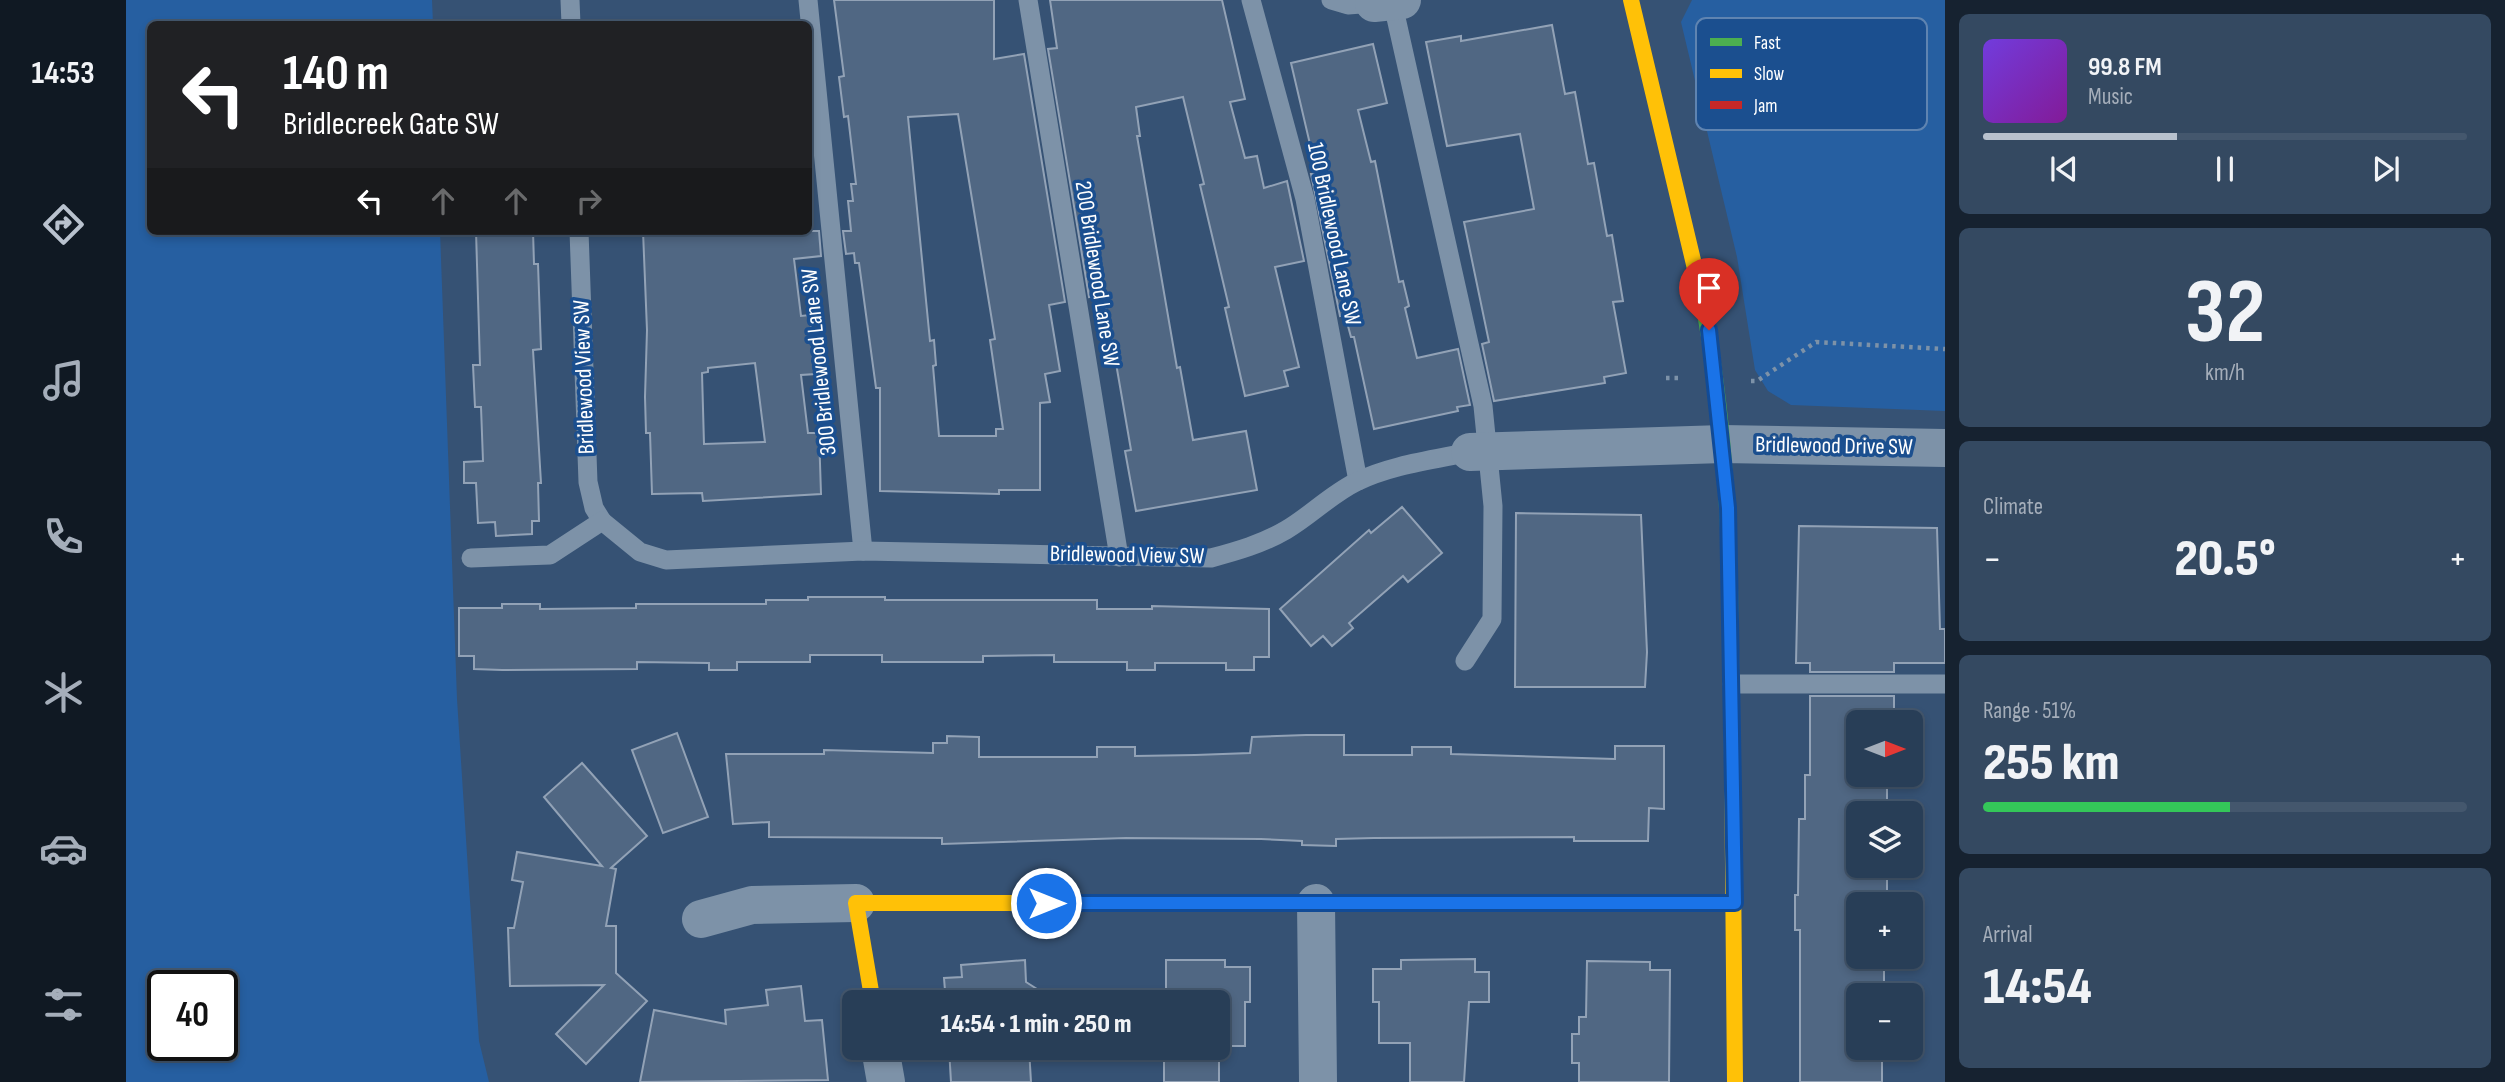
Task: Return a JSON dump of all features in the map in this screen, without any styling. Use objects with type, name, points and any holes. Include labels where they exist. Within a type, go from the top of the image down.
[{"type":"street","points":[[1631,0],[1661,134],[1695,260],[1716,379],[1723,443],[1728,508],[1732,684],[1735,1082]]},
{"type":"street","name":"Bridlewood View SW","points":[[1479,450],[1723,443]]},
{"type":"street","name":"Bridlewood Drive SW","points":[[1723,443],[1945,448]]},
{"type":"street","points":[[701,919],[752,905],[856,903],[1735,903]]},
{"type":"street","points":[[856,903],[871,990]]},
{"type":"street","points":[[1316,903],[1318,1082]]},
{"type":"street","points":[[882,1060],[886,1082]]},
{"type":"lane","points":[[570,0],[571,21]]},
{"type":"lane","name":"300 Bridlewood Lane SW","points":[[808,0],[810,21]]},
{"type":"lane","name":"200 Bridlewood Lane SW","points":[[1028,0],[1119,557]]},
{"type":"lane","name":"100 Bridlewood Lane SW","points":[[1251,0],[1305,199],[1358,481]]},
{"type":"lane","points":[[1331,0],[1348,5],[1390,1],[1483,406],[1479,450],[1493,506],[1492,619],[1465,661]]},
{"type":"lane","name":"300 Bridlewood Lane SW","points":[[812,40],[863,551]]},
{"type":"lane","name":"Bridlewood View SW","points":[[579,235],[588,482],[594,508],[602,521],[640,552],[666,560],[863,551],[973,551],[1211,558],[1257,545],[1288,529],[1321,502],[1358,481],[1408,465],[1479,450]]},
{"type":"lane","points":[[471,558],[550,555],[602,521]]},
{"type":"lane","points":[[1732,684],[1945,684]]},
{"type":"path","points":[[1666,378],[1757,381],[1815,342],[1945,349]]},
{"type":"shaded area","points":[[126,0],[432,0],[433,21],[147,21],[147,235],[440,235],[457,699],[479,1041],[489,1082],[126,1082]]},
{"type":"shaded area","points":[[1692,0],[1945,0],[1945,411],[1791,405],[1768,391],[1755,370],[1737,257],[1707,130],[1927,130],[1927,18],[1696,18],[1696,85],[1681,22]]},
{"type":"building","points":[[834,0],[994,0],[994,59],[1024,54],[1065,302],[1049,305],[1060,371],[1045,374],[1050,402],[1040,403],[1040,490],[999,490],[999,494],[880,491],[880,388],[876,388],[859,263],[855,263],[854,253],[846,254],[843,231],[851,231],[848,201],[853,201],[851,184],[856,184],[848,116],[844,117],[839,77],[844,76]],"holes":[[[958,114],[995,339],[990,340],[1003,429],[996,429],[996,436],[939,436],[933,366],[936,365],[934,340],[930,341],[908,117]]]},
{"type":"building","points":[[1050,0],[1222,0],[1245,99],[1230,102],[1245,158],[1257,156],[1264,188],[1287,181],[1304,261],[1275,267],[1299,367],[1284,371],[1288,386],[1245,396],[1225,308],[1229,307],[1200,185],[1204,184],[1183,97],[1136,107],[1140,136],[1137,136],[1177,368],[1180,367],[1193,440],[1246,431],[1257,490],[1136,511],[1125,451],[1131,450],[1108,317],[1102,295],[1089,297],[1048,49],[1057,48]]},
{"type":"building","points":[[1552,25],[1565,94],[1575,92],[1588,164],[1594,163],[1607,236],[1612,235],[1623,301],[1613,302],[1626,373],[1604,377],[1605,383],[1494,401],[1482,344],[1489,342],[1464,222],[1534,209],[1520,134],[1447,146],[1426,42],[1461,36],[1461,41]]},
{"type":"building","points":[[1373,44],[1387,103],[1358,110],[1371,162],[1375,161],[1399,282],[1403,281],[1409,306],[1405,308],[1417,358],[1458,349],[1470,405],[1457,407],[1458,411],[1374,429],[1354,337],[1351,337],[1345,315],[1340,316],[1311,174],[1314,174],[1310,158],[1313,157],[1291,63]]},
{"type":"building","points":[[812,231],[819,231],[821,256],[794,259],[801,316],[810,315],[816,374],[801,375],[808,433],[819,433],[821,494],[703,501],[702,493],[652,494],[650,433],[646,433],[647,330],[643,235],[812,235]],"holes":[[[755,363],[765,442],[704,444],[702,373],[708,372],[708,368]]]},
{"type":"building","points":[[476,235],[533,235],[534,264],[538,264],[541,349],[533,350],[541,483],[538,483],[539,521],[532,521],[532,534],[496,536],[495,522],[478,523],[476,483],[464,483],[464,462],[483,461],[481,407],[475,407],[473,365],[480,365]]},
{"type":"building","points":[[1402,507],[1442,553],[1408,582],[1403,576],[1349,623],[1353,628],[1332,646],[1323,636],[1311,646],[1280,609],[1369,530],[1371,533]]},
{"type":"building","points":[[1516,513],[1641,515],[1647,652],[1645,687],[1515,687]]},
{"type":"building","points":[[1799,526],[1937,528],[1940,629],[1945,629],[1945,663],[1894,663],[1894,672],[1810,672],[1810,663],[1796,663]]},
{"type":"building","points":[[808,597],[885,597],[885,600],[1097,600],[1097,609],[1152,609],[1152,606],[1269,609],[1269,657],[1254,657],[1254,670],[1226,670],[1226,663],[1155,663],[1155,670],[1127,670],[1127,662],[1054,662],[1054,655],[983,656],[983,662],[882,662],[882,655],[810,655],[810,662],[737,662],[737,670],[709,670],[709,663],[637,662],[637,669],[502,670],[474,669],[474,656],[459,656],[459,608],[502,608],[502,604],[540,604],[540,609],[636,608],[636,604],[766,604],[766,600],[808,600]]},
{"type":"building","points":[[1810,696],[1894,696],[1894,710],[1846,710],[1846,788],[1887,788],[1887,801],[1846,801],[1846,878],[1887,878],[1887,892],[1846,892],[1846,969],[1884,969],[1884,983],[1846,983],[1846,1060],[1882,1060],[1882,1082],[1800,1082],[1800,930],[1795,930],[1795,895],[1798,895],[1799,819],[1805,819],[1805,775],[1810,775]]},
{"type":"building","points":[[677,733],[708,817],[663,833],[632,750]]},
{"type":"building","points":[[1344,735],[1344,755],[1412,755],[1412,747],[1451,747],[1451,754],[1615,759],[1615,746],[1664,746],[1664,809],[1649,808],[1648,841],[1574,841],[1574,837],[1374,838],[1336,839],[1336,846],[1302,845],[1302,841],[1261,839],[1126,838],[942,844],[942,838],[769,837],[769,822],[733,824],[726,754],[824,754],[824,750],[933,753],[933,743],[947,743],[947,736],[979,737],[979,757],[1097,757],[1097,747],[1135,747],[1135,756],[1195,755],[1250,753],[1252,737]]},
{"type":"building","points":[[582,763],[647,836],[611,868],[616,869],[606,926],[616,926],[616,973],[647,1001],[586,1064],[556,1034],[604,985],[510,986],[508,928],[514,928],[523,882],[512,880],[517,852],[602,866],[544,797]]},
{"type":"building","points":[[1475,959],[1475,972],[1489,972],[1489,1002],[1469,1002],[1464,1082],[1410,1082],[1410,1043],[1379,1043],[1379,1002],[1373,1002],[1373,969],[1401,969],[1401,960]]},
{"type":"building","points":[[1025,960],[1026,982],[1039,990],[945,990],[944,978],[962,977],[961,965]]},
{"type":"building","points":[[1166,960],[1225,960],[1225,967],[1250,967],[1250,1002],[1245,1002],[1245,1046],[1230,1046],[1230,990],[1166,990]]},
{"type":"building","points":[[1587,961],[1650,962],[1650,970],[1670,970],[1669,1082],[1579,1082],[1579,1063],[1572,1063],[1572,1034],[1579,1034],[1579,1017],[1586,1017]]},
{"type":"building","points":[[801,986],[805,1021],[822,1020],[828,1080],[640,1082],[654,1010],[726,1024],[725,1010],[768,1005],[766,990]]},
{"type":"building","points":[[950,1060],[1030,1060],[1031,1082],[951,1082]]},
{"type":"building","points":[[1164,1060],[1219,1060],[1219,1082],[1164,1082]]},
{"type":"traffic: fast","points":[[1702,298],[1716,385],[1725,473],[1731,649]]},
{"type":"traffic: slow","points":[[1631,0],[1702,298]]},
{"type":"traffic: slow","points":[[1731,649],[1735,1082]]},
{"type":"traffic: slow","points":[[871,990],[856,903],[1169,903]]},
{"type":"traffic: slow","points":[[1545,903],[1735,903]]},
{"type":"traffic: jam","points":[[1169,903],[1545,903]]},
{"type":"route","points":[[1046,903],[1735,903],[1728,508],[1709,330]]}]
